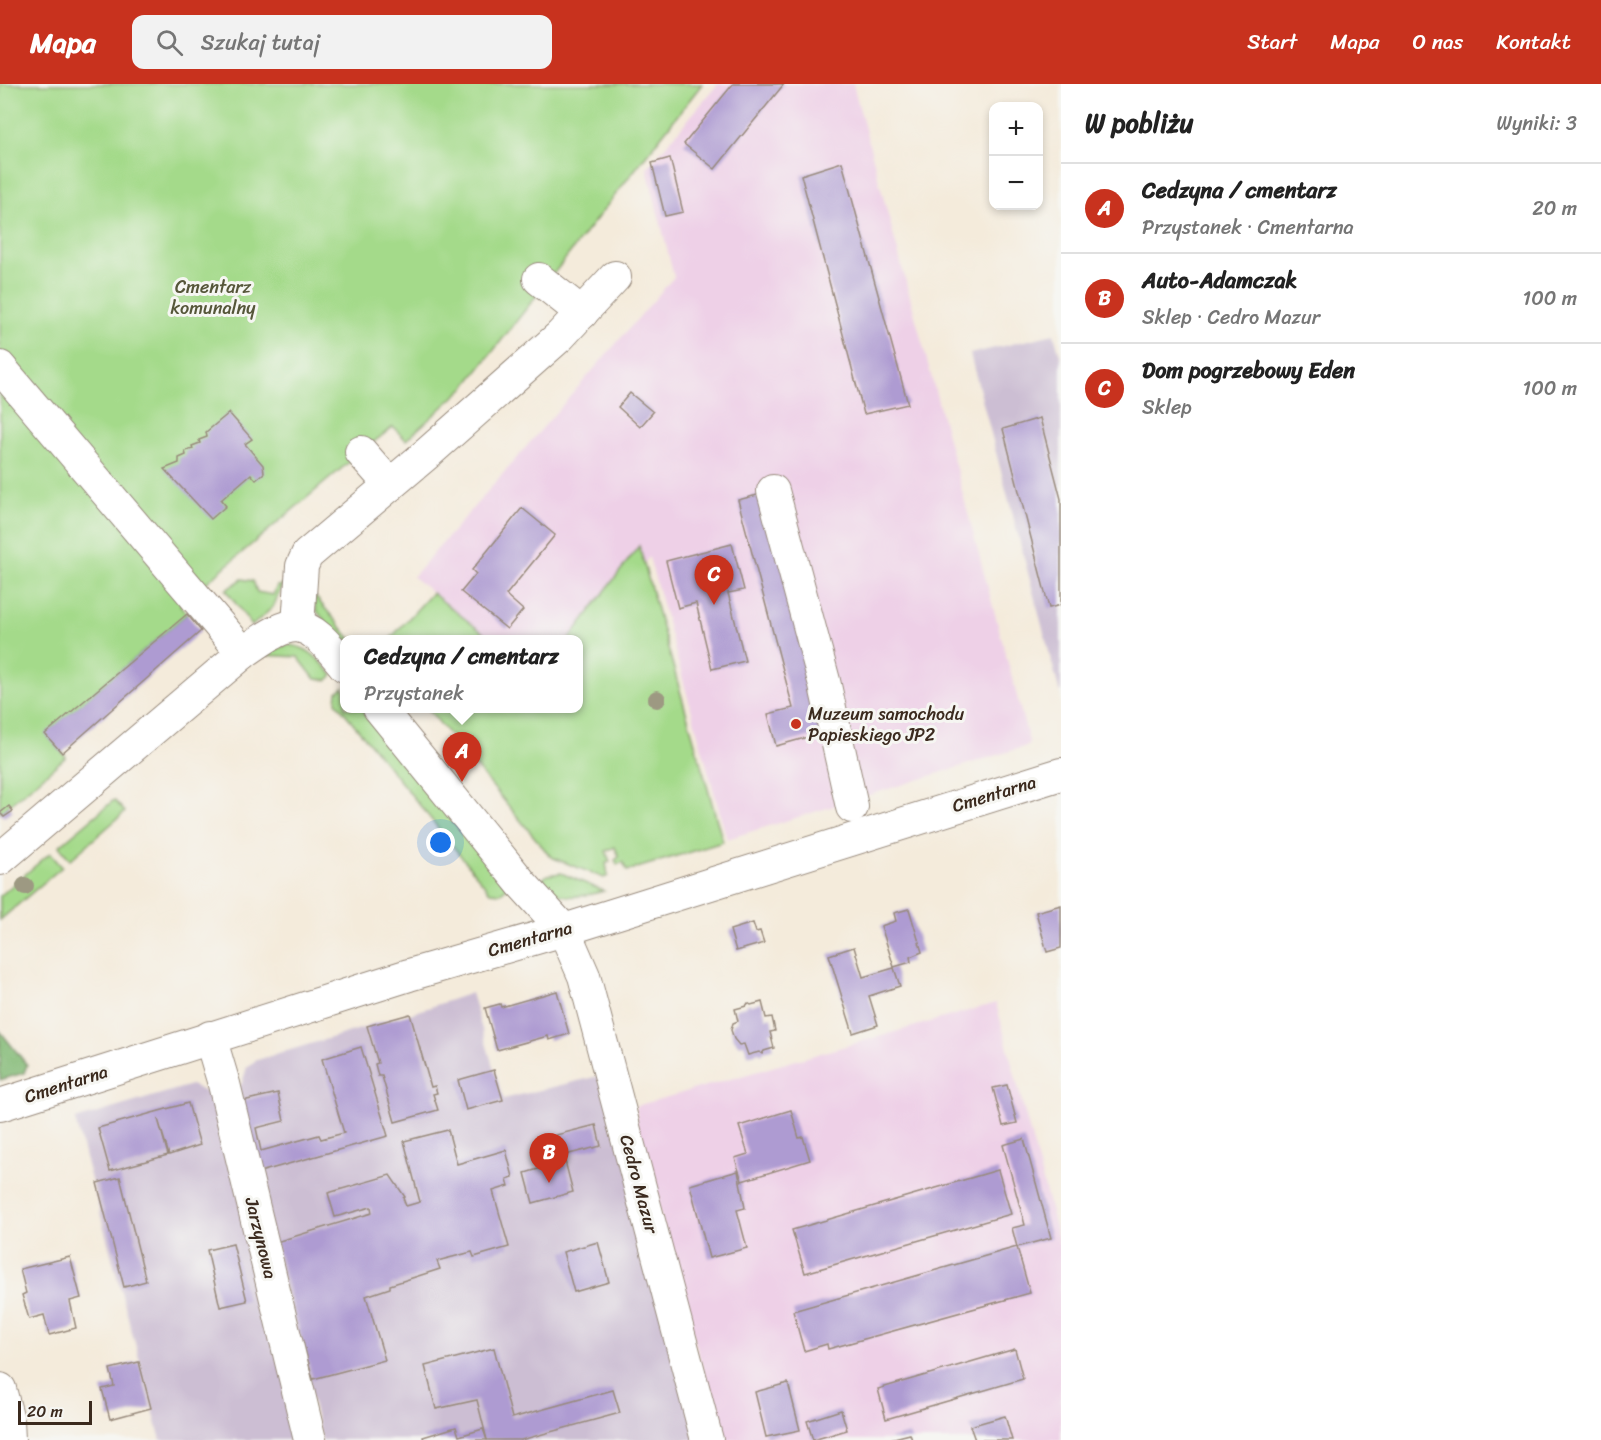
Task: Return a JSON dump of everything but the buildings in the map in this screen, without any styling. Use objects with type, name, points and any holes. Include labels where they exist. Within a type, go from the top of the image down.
[{"type":"street","points":[[298,625],[302,566],[307,555],[560,336],[615,277]]},
{"type":"street","points":[[539,279],[582,313]]},
{"type":"street","points":[[0,367],[243,653]]},
{"type":"street","points":[[361,452],[390,485]]},
{"type":"street","points":[[773,491],[824,681],[852,807]]},
{"type":"street","points":[[0,859],[243,653],[273,632],[298,625],[323,639],[340,660]]},
{"type":"street","name":"Cedro Mazur","points":[[383,713],[522,884],[564,930],[584,976],[707,1440]]},
{"type":"street","name":"Cmentarna","points":[[0,1105],[210,1037],[564,930],[1061,774]]},
{"type":"street","name":"Jarzynowa","points":[[210,1037],[224,1084],[310,1440]]},
{"type":"street","points":[[0,1389],[8,1420],[9,1440]]},
{"type":"shaded area","points":[[718,84],[853,84],[1030,745],[727,839],[649,557],[583,643],[583,635],[486,635],[413,577],[674,277],[647,168]]},
{"type":"shaded area","points":[[1054,334],[1061,359],[1061,697],[970,354]]},
{"type":"shaded area","points":[[471,993],[503,1099],[603,1075],[698,1440],[322,1440],[235,1092],[242,1083],[247,1067],[257,1060],[410,1014]]},
{"type":"shaded area","points":[[996,1003],[1061,1250],[1061,1440],[722,1440],[637,1128],[636,1106]]},
{"type":"shaded area","points":[[191,1085],[214,1096],[302,1440],[161,1440],[75,1120]]},
{"type":"green space","name":"Cmentarz komunalny","points":[[0,84],[702,84],[465,387],[406,440],[393,427],[180,605],[187,614],[46,734],[66,757],[0,813]]},
{"type":"green space","points":[[639,546],[723,842],[627,871],[623,862],[617,865],[615,860],[619,857],[615,847],[606,851],[610,862],[606,863],[608,876],[604,878],[551,857],[431,713],[583,713],[583,635],[572,635]]},
{"type":"green space","points":[[242,579],[253,581],[257,592],[273,595],[277,586],[283,585],[273,607],[252,626],[226,590]]},
{"type":"green space","points":[[432,593],[486,635],[394,635]]},
{"type":"green space","points":[[313,594],[348,635],[340,635],[340,640],[316,610]]},
{"type":"green space","points":[[286,645],[307,651],[333,675],[328,680],[315,679],[298,657],[261,655]]},
{"type":"green space","points":[[340,690],[340,707],[336,702],[337,692]]},
{"type":"green space","points":[[345,713],[364,713],[508,887],[501,893],[490,892]]},
{"type":"green space","points":[[114,800],[125,812],[70,860],[59,846]]},
{"type":"green space","points":[[50,853],[62,867],[0,920],[0,896]]},
{"type":"green space","points":[[561,873],[604,891],[570,896],[555,893],[539,883],[547,875]]},
{"type":"green space","points":[[0,1031],[27,1065],[24,1073],[0,1080]]},
{"type":"place","name":"Dom pogrzebowy Eden","points":[[714,605]]},
{"type":"place","name":"Muzeum samochodu Papieskiego JP2","points":[[796,724]]},
{"type":"place","name":"Cedzyna / cmentarz","points":[[462,782]]},
{"type":"place","name":"Auto-Adamczak","points":[[549,1183]]}]
